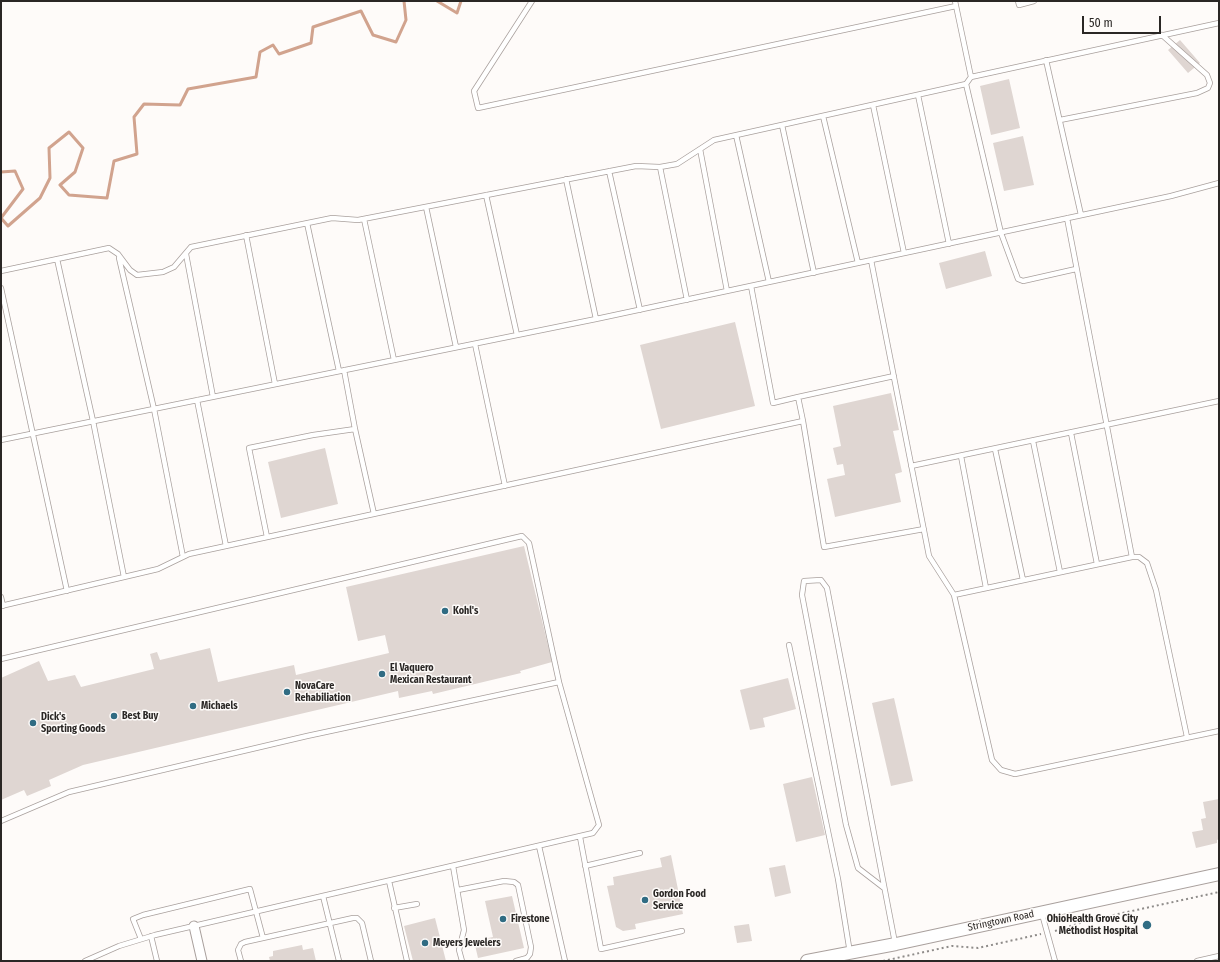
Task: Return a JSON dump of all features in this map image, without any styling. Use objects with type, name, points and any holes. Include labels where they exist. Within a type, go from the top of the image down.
[{"type":"main road","name":"Stringtown Road","points":[[807,961],[896,944],[1219,874]]},
{"type":"street","points":[[194,926],[202,961]]},
{"type":"lane","points":[[532,1],[474,91],[478,108],[956,3],[971,77]]},
{"type":"lane","points":[[1018,1],[1019,5],[1034,1]]},
{"type":"lane","points":[[1,270],[109,248],[118,254],[130,270],[137,275],[163,272],[174,267],[191,247],[332,218],[364,219],[636,166],[660,167],[677,164],[714,140],[873,106],[966,84],[971,77],[1219,23]]},
{"type":"lane","points":[[1060,120],[1197,93],[1208,88],[1210,83],[1207,75],[1162,35]]},
{"type":"lane","points":[[1046,60],[1081,215]]},
{"type":"lane","points":[[966,84],[1001,233],[1018,279],[1023,281],[1076,269]]},
{"type":"lane","points":[[918,95],[949,244]]},
{"type":"lane","points":[[873,106],[904,253]]},
{"type":"lane","points":[[824,116],[858,263]]},
{"type":"lane","points":[[782,125],[814,273]]},
{"type":"lane","points":[[736,135],[769,282]]},
{"type":"lane","points":[[700,149],[727,291]]},
{"type":"lane","points":[[660,167],[686,300]]},
{"type":"lane","points":[[609,171],[640,310]]},
{"type":"lane","points":[[566,179],[596,319]]},
{"type":"lane","points":[[1,440],[640,310],[1171,196],[1219,183]]},
{"type":"lane","points":[[486,195],[517,335]]},
{"type":"lane","points":[[426,207],[456,347]]},
{"type":"lane","points":[[1067,218],[1132,557]]},
{"type":"lane","points":[[364,219],[394,360]]},
{"type":"lane","points":[[307,223],[374,514]]},
{"type":"lane","points":[[246,235],[275,384]]},
{"type":"lane","points":[[118,254],[154,409],[183,556]]},
{"type":"lane","points":[[186,254],[213,397]]},
{"type":"lane","points":[[56,259],[93,421],[124,577]]},
{"type":"lane","points":[[871,260],[929,556],[954,595],[992,760],[1000,770],[1015,774],[1219,731]]},
{"type":"lane","points":[[751,286],[773,403],[894,376]]},
{"type":"lane","points":[[1,288],[67,591]]},
{"type":"lane","points":[[475,344],[505,486]]},
{"type":"lane","points":[[798,397],[824,547],[924,529]]},
{"type":"lane","points":[[197,400],[226,546]]},
{"type":"lane","points":[[911,466],[1107,426],[1219,401]]},
{"type":"lane","points":[[1,597],[2,606],[158,568],[183,556],[226,546],[803,421]]},
{"type":"lane","points":[[268,537],[249,448],[313,435],[355,429]]},
{"type":"lane","points":[[1071,433],[1097,564]]},
{"type":"lane","points":[[1033,441],[1060,572]]},
{"type":"lane","points":[[995,449],[1023,580]]},
{"type":"lane","points":[[961,456],[986,588]]},
{"type":"lane","points":[[1,660],[522,536],[529,542],[559,682],[599,825],[593,833],[152,936],[141,939],[96,959],[85,961]]},
{"type":"lane","points":[[954,595],[1097,564],[1139,557],[1147,563],[1154,583],[1187,737]]},
{"type":"lane","points":[[884,888],[858,868],[846,825],[802,595],[804,581],[821,580],[826,588],[896,944]]},
{"type":"lane","points":[[789,645],[838,879],[850,953]]},
{"type":"lane","points":[[1,821],[69,792],[307,736],[559,682]]},
{"type":"lane","points":[[580,837],[601,949],[682,931]]},
{"type":"lane","points":[[539,846],[565,961]]},
{"type":"lane","points":[[585,866],[640,854]]},
{"type":"lane","points":[[453,866],[464,930],[459,950],[462,961]]},
{"type":"lane","points":[[389,881],[407,961]]},
{"type":"lane","points":[[458,890],[504,881],[514,882],[518,886],[531,947],[530,954],[527,958],[516,961]]},
{"type":"lane","points":[[141,939],[133,919],[143,915],[250,889],[263,938]]},
{"type":"lane","points":[[323,896],[331,923],[339,961]]},
{"type":"lane","points":[[394,908],[417,904]]},
{"type":"lane","points":[[1042,912],[1055,961]]},
{"type":"lane","points":[[241,961],[238,950],[241,944],[353,918],[360,920],[371,961]]},
{"type":"lane","points":[[152,936],[158,961]]},
{"type":"lane","points":[[1197,961],[1208,960],[1219,956]]},
{"type":"building","points":[[1180,40],[1200,63],[1188,73],[1168,50]]},
{"type":"building","points":[[1009,79],[1020,128],[991,135],[980,86]]},
{"type":"building","points":[[1023,136],[1034,185],[1004,191],[993,143]]},
{"type":"building","points":[[985,251],[992,276],[946,289],[939,263]]},
{"type":"building","points":[[735,322],[755,406],[661,429],[640,345]]},
{"type":"building","points":[[891,393],[899,430],[893,431],[902,472],[895,474],[901,502],[835,517],[827,479],[845,475],[843,464],[837,465],[833,448],[841,446],[833,406]]},
{"type":"building","points":[[325,448],[338,504],[281,518],[268,462]]},
{"type":"building","points":[[524,546],[552,662],[520,671],[521,673],[433,694],[432,691],[399,698],[398,691],[83,765],[49,780],[51,786],[27,796],[24,790],[1,800],[1,678],[39,661],[48,681],[75,675],[81,687],[154,669],[150,654],[157,652],[160,660],[210,648],[218,682],[294,665],[296,675],[389,653],[385,635],[358,641],[346,587]]},
{"type":"building","points":[[788,678],[796,709],[763,718],[765,727],[750,730],[740,690]]},
{"type":"building","points":[[894,698],[913,781],[891,786],[872,703]]},
{"type":"building","points":[[812,777],[825,835],[796,842],[783,784]]},
{"type":"building","points":[[1219,799],[1219,839],[1217,840],[1217,843],[1196,848],[1192,832],[1203,830],[1201,819],[1206,818],[1203,802]]},
{"type":"building","name":"Gordon Food Service","points":[[671,855],[683,914],[635,924],[636,929],[623,931],[616,927],[607,886],[614,885],[613,877],[662,867],[660,858]]},
{"type":"building","points":[[785,865],[791,893],[775,897],[769,868]]},
{"type":"building","name":"Firestone","points":[[512,896],[524,948],[478,958],[474,941],[493,937],[485,901]]},
{"type":"building","name":"Meyers Jewelers","points":[[435,918],[446,961],[413,961],[404,926]]},
{"type":"building","points":[[749,924],[752,941],[737,943],[734,926]]},
{"type":"building","points":[[302,945],[303,950],[313,948],[316,961],[270,961],[269,957],[273,956],[273,951]]},
{"type":"waterway","points":[[1,172],[15,171],[23,189],[1,218],[8,226],[40,198],[50,178],[49,148],[69,132],[83,148],[75,172],[60,185],[69,195],[107,198],[114,161],[137,154],[134,117],[144,104],[180,105],[188,89],[256,77],[260,52],[273,45],[279,54],[311,43],[313,27],[361,11],[373,35],[396,42],[406,20],[404,1]]},
{"type":"waterway","points":[[437,1],[457,13],[461,1]]},
{"type":"place","name":"Kohl's","points":[[445,611]]},
{"type":"place","name":"El Vaquero Mexican Restaurant","points":[[382,674]]},
{"type":"place","name":"NovaCare Rehabiliation","points":[[287,692]]},
{"type":"place","name":"Michaels","points":[[193,706]]},
{"type":"place","name":"Best Buy","points":[[114,716]]},
{"type":"place","name":"Dick's Sporting Goods","points":[[33,723]]},
{"type":"place","name":"Gordon Food Service","points":[[645,900]]},
{"type":"place","name":"Firestone","points":[[503,919]]},
{"type":"place","name":"OhioHealth Grove City Methodist Hospital","points":[[1147,925]]},
{"type":"place","name":"Meyers Jewelers","points":[[425,943]]}]
